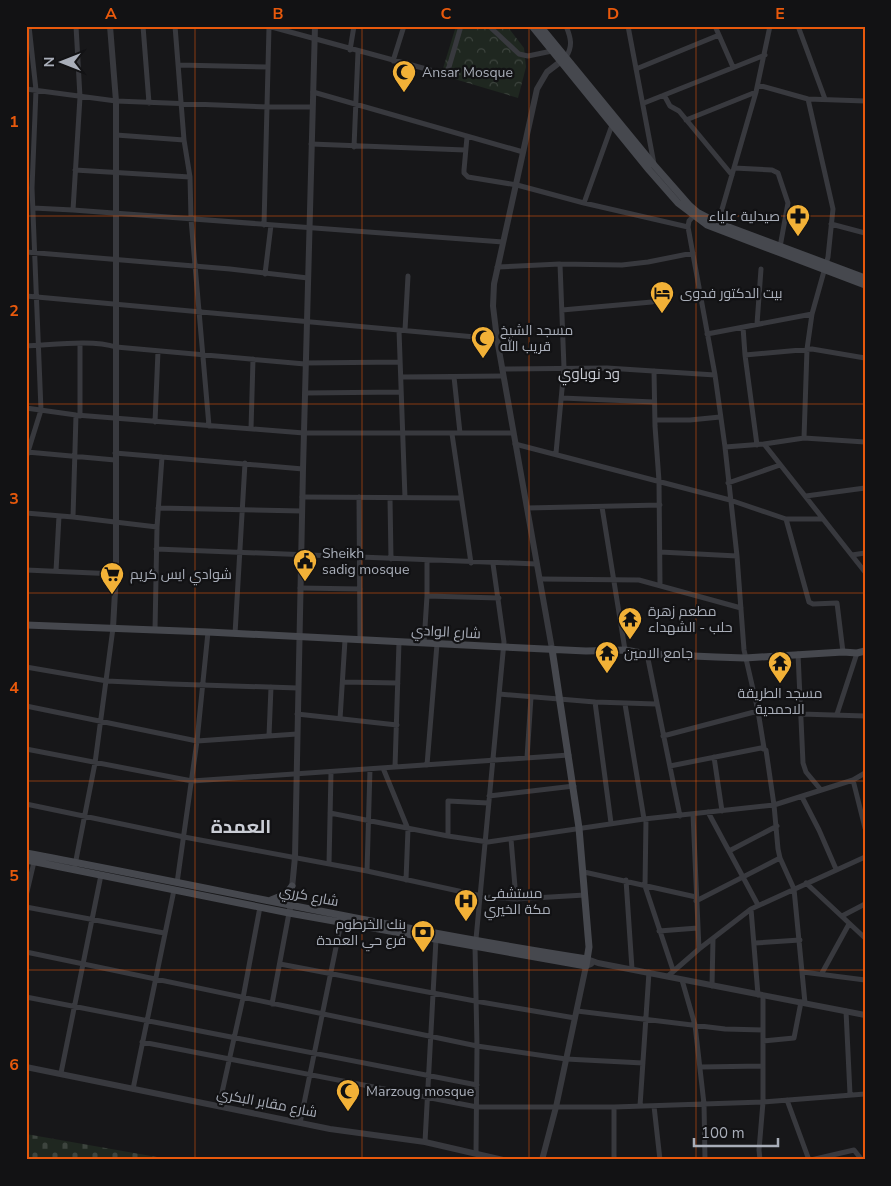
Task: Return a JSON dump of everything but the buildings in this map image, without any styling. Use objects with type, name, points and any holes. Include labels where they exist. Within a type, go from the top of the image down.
[{"type":"main road","points":[[532,26],[552,51],[563,59],[696,214],[780,247],[865,285]]},
{"type":"main road","points":[[540,26],[612,125],[669,193],[696,214],[718,230],[826,268],[863,276]]},
{"type":"main road","name":"شارع الوادي","points":[[26,625],[504,647],[625,650],[647,654],[745,658],[863,652]]},
{"type":"main road","points":[[552,649],[580,828],[589,947],[586,962]]},
{"type":"main road","name":"شارع كرري","points":[[26,853],[101,875],[174,890],[290,905],[475,943],[586,962]]},
{"type":"main road","name":"شارع كرري","points":[[26,860],[178,882],[260,907],[289,913],[436,939],[475,943]]},
{"type":"main road","points":[[267,901],[283,896],[292,886]]},
{"type":"street","points":[[26,458],[41,410],[40,346],[33,208],[29,188],[36,90],[29,26]]},
{"type":"street","points":[[73,210],[80,97],[76,26]]},
{"type":"street","points":[[75,866],[95,763],[107,681],[113,628],[116,574],[116,101],[110,26]]},
{"type":"street","points":[[143,26],[149,103]]},
{"type":"street","points":[[175,26],[184,140],[190,177],[209,426]]},
{"type":"street","points":[[264,225],[269,26],[350,50],[441,73],[446,72],[449,67],[461,26]]},
{"type":"street","points":[[272,1004],[289,913],[295,857],[302,469],[315,26]]},
{"type":"street","points":[[350,50],[354,26]]},
{"type":"street","points":[[393,61],[404,26]]},
{"type":"street","points":[[489,26],[519,54],[528,56],[552,51]]},
{"type":"street","points":[[552,649],[513,433],[493,306],[503,242],[537,89],[547,72],[563,59],[570,50],[571,42],[566,26]]},
{"type":"street","points":[[628,26],[654,165]]},
{"type":"street","points":[[715,26],[733,67]]},
{"type":"street","points":[[718,223],[758,85],[770,26]]},
{"type":"street","points":[[798,26],[825,99]]},
{"type":"street","points":[[636,69],[719,35]]},
{"type":"street","points":[[354,147],[358,52]]},
{"type":"street","points":[[644,104],[765,54]]},
{"type":"street","points":[[178,65],[268,67]]},
{"type":"street","points":[[758,85],[808,99],[865,101]]},
{"type":"street","points":[[26,89],[116,101],[312,107]]},
{"type":"street","points":[[313,92],[523,152]]},
{"type":"street","points":[[686,120],[756,92]]},
{"type":"street","points":[[664,95],[670,106],[679,111],[732,175]]},
{"type":"street","points":[[804,438],[807,349],[812,314],[830,250],[833,205],[808,99]]},
{"type":"street","points":[[584,203],[612,125]]},
{"type":"street","points":[[116,135],[184,140]]},
{"type":"street","points":[[467,137],[464,170],[466,176],[516,185],[688,227]]},
{"type":"street","points":[[311,144],[465,150]]},
{"type":"street","points":[[734,168],[778,172],[788,203],[780,247]]},
{"type":"street","points":[[75,170],[190,177]]},
{"type":"street","points":[[33,208],[117,212],[264,225],[503,242]]},
{"type":"street","points":[[696,214],[689,222],[688,227],[725,447],[745,658],[758,711],[764,748],[767,752],[780,858],[794,889],[803,972],[803,1002],[794,1038],[763,1041]]},
{"type":"street","points":[[832,224],[865,233]]},
{"type":"street","points":[[265,274],[271,225]]},
{"type":"street","points":[[26,252],[308,278]]},
{"type":"street","points":[[498,267],[560,264],[610,266],[635,264],[693,253]]},
{"type":"street","points":[[556,453],[564,368],[560,264]]},
{"type":"street","points":[[757,324],[761,269]]},
{"type":"street","points":[[405,498],[400,362],[408,276]]},
{"type":"street","points":[[26,296],[497,339]]},
{"type":"street","points":[[562,310],[652,302]]},
{"type":"street","points":[[707,334],[812,314]]},
{"type":"street","points":[[743,326],[757,445]]},
{"type":"street","points":[[73,517],[80,344]]},
{"type":"street","points":[[26,346],[108,344],[116,347],[306,363],[400,362]]},
{"type":"street","points":[[746,355],[817,349],[865,358]]},
{"type":"street","points":[[155,422],[158,351]]},
{"type":"street","points":[[252,429],[254,359]]},
{"type":"street","points":[[401,377],[454,377],[564,368],[607,368],[714,375]]},
{"type":"street","points":[[654,371],[660,505],[660,585]]},
{"type":"street","points":[[454,377],[460,433]]},
{"type":"street","points":[[305,392],[401,392]]},
{"type":"street","points":[[562,398],[654,402]]},
{"type":"street","points":[[26,408],[78,416],[304,433],[513,433]]},
{"type":"street","points":[[655,420],[693,420],[720,417]]},
{"type":"street","points":[[452,434],[471,563]]},
{"type":"street","points":[[725,447],[757,445],[804,438],[865,442]]},
{"type":"street","points":[[515,444],[556,453],[730,500],[786,518],[822,519]]},
{"type":"street","points":[[764,444],[865,572]]},
{"type":"street","points":[[27,452],[75,457],[162,457],[302,469]]},
{"type":"street","points":[[155,630],[156,549],[162,457]]},
{"type":"street","points":[[235,634],[245,464]]},
{"type":"street","points":[[728,483],[780,465]]},
{"type":"street","points":[[806,496],[865,488]]},
{"type":"street","points":[[359,497],[360,640]]},
{"type":"street","points":[[302,498],[461,498]]},
{"type":"street","points":[[390,498],[391,559]]},
{"type":"street","points":[[527,508],[660,505]]},
{"type":"street","points":[[602,507],[625,650]]},
{"type":"street","points":[[158,508],[302,511]]},
{"type":"street","points":[[26,513],[157,527]]},
{"type":"street","points":[[56,571],[60,516]]},
{"type":"street","points":[[786,518],[809,602],[813,604],[837,603],[843,652]]},
{"type":"street","points":[[156,549],[493,564],[538,564]]},
{"type":"street","points":[[660,552],[736,556]]},
{"type":"street","points":[[852,555],[865,553]]},
{"type":"street","points":[[424,643],[427,560]]},
{"type":"street","points":[[476,1153],[477,1046],[475,943],[504,647],[493,564]]},
{"type":"street","points":[[26,570],[116,574]]},
{"type":"street","points":[[540,579],[639,580],[741,608]]},
{"type":"street","points":[[300,588],[360,589]]},
{"type":"street","points":[[427,596],[499,598]]},
{"type":"street","points":[[178,882],[204,685],[208,632]]},
{"type":"street","points":[[340,719],[344,640]]},
{"type":"street","points":[[395,767],[399,642]]},
{"type":"street","points":[[427,765],[437,644]]},
{"type":"street","points":[[837,714],[863,652]]},
{"type":"street","points":[[647,654],[680,816]]},
{"type":"street","points":[[798,654],[804,768],[821,790]]},
{"type":"street","points":[[26,667],[107,681],[298,688]]},
{"type":"street","points":[[343,682],[398,683]]},
{"type":"street","points":[[269,736],[271,687]]},
{"type":"street","points":[[499,694],[560,700],[656,704]]},
{"type":"street","points":[[527,758],[531,697]]},
{"type":"street","points":[[595,702],[612,823]]},
{"type":"street","points":[[625,704],[645,819],[645,886],[659,932],[674,970]]},
{"type":"street","points":[[26,706],[197,741],[297,734]]},
{"type":"street","points":[[663,736],[758,711]]},
{"type":"street","points":[[297,714],[397,725]]},
{"type":"street","points":[[801,714],[865,716]]},
{"type":"street","points":[[670,766],[764,748]]},
{"type":"street","points":[[26,749],[192,781],[569,755]]},
{"type":"street","points":[[714,757],[722,811]]},
{"type":"street","points":[[383,768],[408,829],[406,880]]},
{"type":"street","points":[[368,871],[370,769]]},
{"type":"street","points":[[329,864],[331,772]]},
{"type":"street","points":[[330,813],[484,842],[612,823],[774,805],[802,797],[865,773]]},
{"type":"street","points":[[856,778],[865,781]]},
{"type":"street","points":[[856,778],[865,828]]},
{"type":"street","points":[[489,796],[574,786]]},
{"type":"street","points":[[802,797],[836,869]]},
{"type":"street","points":[[448,836],[448,800],[488,803]]},
{"type":"street","points":[[26,804],[368,871],[479,896],[516,899],[585,895]]},
{"type":"street","points":[[708,812],[758,905]]},
{"type":"street","points":[[693,814],[699,949]]},
{"type":"street","points":[[729,851],[776,826]]},
{"type":"street","points":[[511,839],[516,899]]},
{"type":"street","points":[[668,976],[699,949],[751,909],[865,857]]},
{"type":"street","points":[[584,872],[626,880],[696,899],[780,858]]},
{"type":"street","points":[[26,896],[34,862]]},
{"type":"street","points":[[61,1074],[101,875]]},
{"type":"street","points":[[626,880],[632,969]]},
{"type":"street","points":[[806,883],[865,938]]},
{"type":"street","points":[[133,1089],[174,890]]},
{"type":"street","points":[[842,916],[865,904]]},
{"type":"street","points":[[26,907],[164,933]]},
{"type":"street","points":[[219,1106],[243,998],[260,907]]},
{"type":"street","points":[[751,909],[761,995],[763,1041],[763,1102],[759,1150],[760,1160]]},
{"type":"street","points":[[300,1123],[341,923]]},
{"type":"street","points":[[822,973],[849,924]]},
{"type":"street","points":[[659,932],[698,928]]},
{"type":"street","points":[[425,1142],[436,939]]},
{"type":"street","points":[[712,986],[713,939]]},
{"type":"street","points":[[754,943],[800,940]]},
{"type":"street","points":[[26,952],[82,962],[243,998],[477,1046],[566,1059],[643,1063]]},
{"type":"street","points":[[542,1160],[556,1107],[586,962],[598,962],[865,1015]]},
{"type":"street","points":[[280,964],[475,1002],[576,1014],[646,1019],[733,1030],[762,1030]]},
{"type":"street","points":[[640,1106],[649,972]]},
{"type":"street","points":[[803,972],[865,980]]},
{"type":"street","points":[[682,980],[695,1025],[704,1104],[706,1160]]},
{"type":"street","points":[[26,997],[428,1077],[477,1085]]},
{"type":"street","points":[[846,1011],[850,1094]]},
{"type":"street","points":[[142,1042],[477,1107],[654,1106],[763,1102],[865,1094]]},
{"type":"street","points":[[700,1067],[763,1066]]},
{"type":"street","name":"شارع مقابر البكري","points":[[26,1067],[347,1132],[425,1142],[503,1160]]},
{"type":"street","points":[[787,1100],[810,1160],[854,1150],[862,1160]]},
{"type":"street","points":[[654,1106],[660,1160]]},
{"type":"street","points":[[614,1107],[614,1160]]},
{"type":"green space","points":[[456,26],[507,26],[524,48],[526,67],[518,98],[441,75]]},
{"type":"green space","points":[[26,1134],[174,1160],[26,1160]]},
{"type":"place","name":"Ansar Mosque","points":[[404,93]]},
{"type":"place","name":"صيدلية علياء","points":[[798,237]]},
{"type":"place","name":"بيت الدكتور فدوى","points":[[662,314]]},
{"type":"place","name":"مسجد الشيخ قريب الله","points":[[483,359]]},
{"type":"place","name":"Sheikh sadig mosque","points":[[305,582]]},
{"type":"place","name":"شوادي ايس كريم","points":[[112,595]]},
{"type":"place","name":"مطعم زهرة حلب - الشهداء","points":[[630,640]]},
{"type":"place","name":"جامع الامين","points":[[607,674]]},
{"type":"place","name":"مسجد الطريقة الاحمدية","points":[[780,684]]},
{"type":"place","name":"مستشفى مكة الخيري","points":[[466,922]]},
{"type":"place","name":"بنك الخرطوم فرع حي العمدة","points":[[423,953]]},
{"type":"place","name":"Marzoug mosque","points":[[348,1112]]},
{"type":"district","name":"ود نوباوي","points":[[589,374]]},
{"type":"district","name":"العمدة","points":[[241,827]]}]
